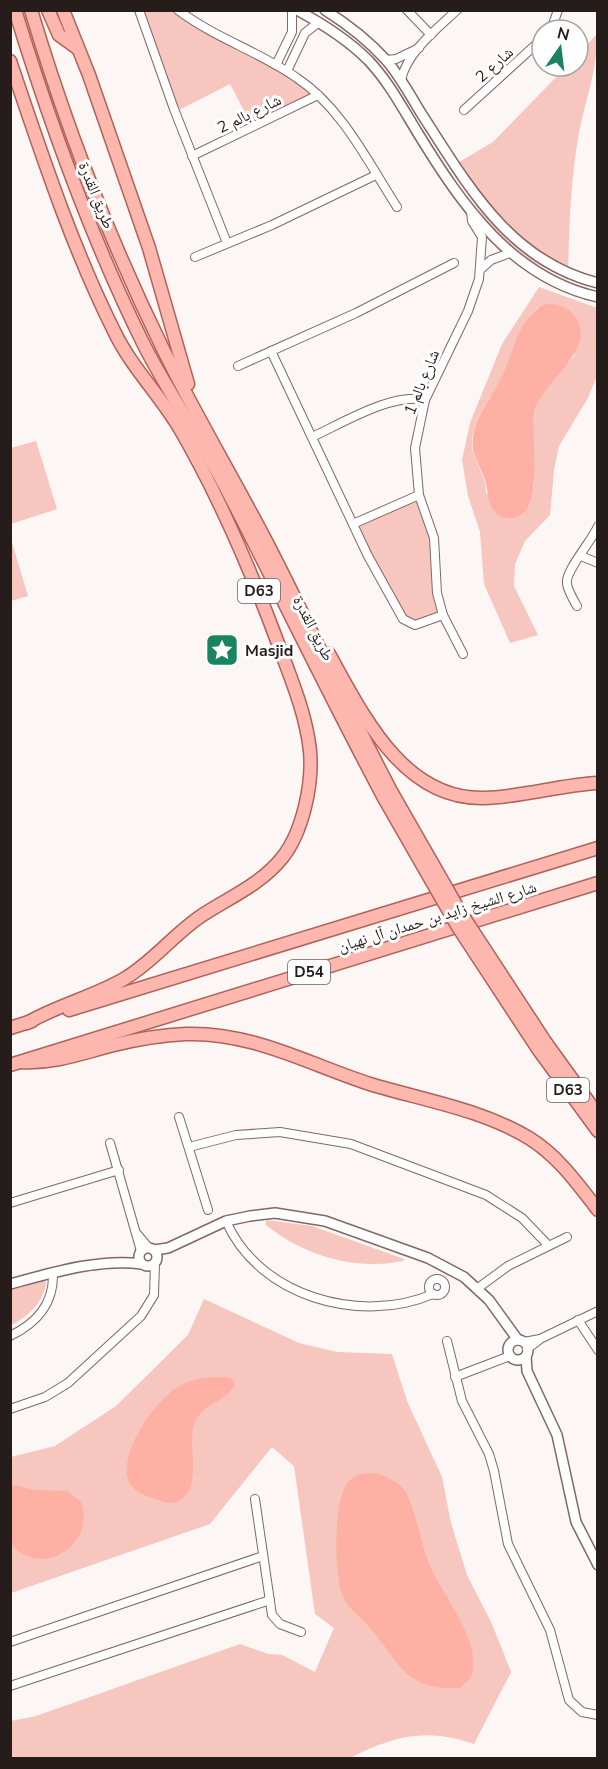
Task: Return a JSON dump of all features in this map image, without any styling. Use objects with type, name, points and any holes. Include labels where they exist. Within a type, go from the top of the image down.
[{"type":"main road","name":"طريق القدرة","points":[[15,10],[66,164],[115,282],[154,365],[218,472],[313,664],[388,795],[542,1046],[597,1131]]},
{"type":"main road","name":"طريق القدرة","points":[[31,10],[49,69],[101,213],[164,350],[295,602],[388,795]]},
{"type":"main road","points":[[48,10],[59,35],[77,48]]},
{"type":"main road","name":"طريق القدرة","points":[[63,10],[148,248],[197,411]]},
{"type":"main road","name":"D63","points":[[10,61],[61,204],[105,313],[127,355],[177,424],[204,473],[252,573],[305,721],[310,752],[310,776],[303,806],[287,850],[258,882],[193,922],[148,963],[124,979],[51,1009],[27,1023]]},
{"type":"main road","points":[[115,282],[121,308],[141,355],[177,424]]},
{"type":"main road","points":[[295,602],[314,628],[378,737],[397,758],[427,782],[454,794],[483,798],[597,783]]},
{"type":"main road","name":"شارع الشيخ زايد بن حمدان آل نهيان","points":[[10,1028],[597,848]]},
{"type":"main road","name":"شارع الشيخ زايد بن حمدان آل نهيان","points":[[16,1063],[597,883]]},
{"type":"main road","points":[[16,1063],[58,1061],[116,1044],[170,1035],[220,1036],[258,1042],[352,1078],[452,1107],[520,1133],[555,1157],[597,1210]]},
{"type":"main road","name":"طريق القدرة","points":[[542,1046],[597,1115]]},
{"type":"street","points":[[139,10],[192,156],[227,243]]},
{"type":"street","points":[[178,10],[209,31],[287,71],[318,95],[338,117],[397,207]]},
{"type":"street","points":[[276,65],[292,32],[292,10]]},
{"type":"street","points":[[297,10],[342,38],[377,71],[471,211],[510,253],[538,273],[573,290],[597,295]]},
{"type":"street","points":[[325,10],[352,29],[386,60],[464,179],[495,220],[520,244],[560,269],[597,283]]},
{"type":"street","points":[[407,10],[431,35]]},
{"type":"street","points":[[401,80],[408,64],[420,47],[457,10]]},
{"type":"street","points":[[287,71],[303,36],[319,22]]},
{"type":"street","points":[[292,32],[303,36]]},
{"type":"street","points":[[386,60],[402,57],[420,47]]},
{"type":"street","name":"شارع 2","points":[[464,110],[530,50]]},
{"type":"street","points":[[284,51],[294,55]]},
{"type":"street","points":[[402,57],[408,64]]},
{"type":"street","name":"شارع بالم 2","points":[[192,156],[318,95]]},
{"type":"street","points":[[435,160],[446,159],[464,179]]},
{"type":"street","points":[[195,257],[376,175]]},
{"type":"street","name":"شارع بالم 1","points":[[463,654],[443,615],[434,579],[434,538],[419,495],[415,448],[425,400],[468,311],[481,268],[482,237],[472,221],[471,211]]},
{"type":"street","points":[[481,268],[497,257],[510,253]]},
{"type":"street","points":[[238,366],[356,313],[454,263]]},
{"type":"street","points":[[271,351],[353,524],[406,622],[417,624],[443,615]]},
{"type":"street","points":[[312,437],[389,404],[408,399],[425,400]]},
{"type":"street","points":[[353,524],[419,495]]},
{"type":"street","points":[[577,606],[566,580],[569,570],[581,556],[597,525]]},
{"type":"street","points":[[581,556],[597,563]]},
{"type":"street","points":[[179,1117],[208,1210]]},
{"type":"street","points":[[189,1148],[236,1136],[280,1132],[351,1144],[486,1195],[522,1218],[548,1245]]},
{"type":"street","points":[[10,1409],[45,1397],[68,1383],[125,1331],[152,1302],[156,1289],[154,1274],[138,1235],[110,1143]]},
{"type":"street","points":[[10,1203],[118,1170]]},
{"type":"street","points":[[10,1284],[53,1273],[121,1263],[148,1256],[226,1221],[275,1213],[326,1221],[447,1266],[478,1288],[507,1326],[557,1435],[576,1522],[597,1565]]},
{"type":"street","points":[[226,1221],[236,1241],[256,1264],[281,1282],[314,1297],[348,1305],[377,1307],[406,1304],[433,1294]]},
{"type":"street","points":[[478,1288],[508,1266],[567,1237]]},
{"type":"street","points":[[10,1336],[36,1319],[47,1306],[53,1289],[53,1273]]},
{"type":"street","points":[[455,1377],[498,1360],[597,1311]]},
{"type":"street","points":[[578,1320],[597,1350]]},
{"type":"street","points":[[447,1341],[462,1401],[489,1454],[508,1544],[550,1630],[569,1700],[582,1712],[597,1715]]},
{"type":"street","points":[[255,1499],[275,1620],[301,1632]]},
{"type":"street","points":[[10,1642],[263,1556]]},
{"type":"street","points":[[10,1686],[270,1600]]},
{"type":"shaded area","points":[[143,11],[174,11],[190,22],[285,73],[311,95],[251,124],[230,84],[179,110]]},
{"type":"shaded area","points":[[597,34],[593,73],[579,133],[574,170],[568,280],[533,262],[493,230],[449,168],[493,142],[555,78],[590,78],[590,41]]},
{"type":"shaded area","points":[[539,287],[597,308],[596,378],[588,398],[559,446],[554,470],[550,515],[525,541],[515,564],[514,586],[538,635],[510,643],[484,584],[480,532],[468,496],[462,460],[470,423],[502,344]],"holes":[[[538,307],[575,355],[546,386],[535,410],[532,436],[534,488],[486,494],[486,487],[472,445],[475,426],[502,377],[521,331]]]},
{"type":"shaded area","points":[[546,304],[561,306],[574,315],[580,327],[580,340],[568,364],[540,398],[535,409],[533,490],[529,504],[521,514],[506,518],[492,509],[486,484],[473,450],[473,437],[481,413],[502,376],[520,332],[533,313]]},
{"type":"shaded area","points":[[36,441],[57,509],[11,524],[11,448]]},
{"type":"shaded area","points":[[419,499],[428,523],[442,613],[417,622],[406,620],[356,526]]},
{"type":"shaded area","points":[[11,539],[28,596],[10,601]]},
{"type":"shaded area","points":[[267,1220],[312,1226],[404,1259],[385,1264],[366,1264],[330,1258],[312,1252],[280,1235],[265,1224]]},
{"type":"shaded area","points":[[40,1278],[46,1282],[39,1302],[23,1318],[11,1325],[11,1286]]},
{"type":"shaded area","points":[[204,1299],[299,1343],[337,1352],[392,1354],[407,1401],[442,1477],[451,1523],[467,1575],[492,1624],[511,1672],[474,1744],[457,1739],[425,1735],[395,1739],[350,1758],[11,1758],[11,1721],[36,1716],[240,1644],[268,1654],[282,1655],[315,1672],[334,1628],[315,1614],[294,1466],[272,1447],[210,1524],[11,1593],[11,1457],[55,1446],[116,1406],[188,1335]]},
{"type":"shaded area","points":[[224,1377],[232,1379],[235,1385],[225,1396],[207,1407],[194,1425],[192,1434],[193,1474],[188,1493],[178,1502],[172,1503],[151,1498],[137,1491],[129,1482],[128,1457],[140,1430],[157,1405],[176,1388],[187,1382]]},
{"type":"shaded area","points":[[376,1473],[397,1483],[407,1494],[429,1564],[467,1636],[474,1666],[470,1678],[460,1688],[426,1684],[405,1672],[370,1628],[348,1606],[343,1597],[338,1572],[336,1537],[340,1502],[350,1480],[362,1474]]},
{"type":"shaded area","points":[[11,1484],[35,1490],[67,1491],[81,1502],[84,1518],[81,1533],[73,1545],[49,1558],[36,1559],[22,1554],[11,1543]]},
{"type":"place","name":"Masjid","points":[[222,650]]}]
